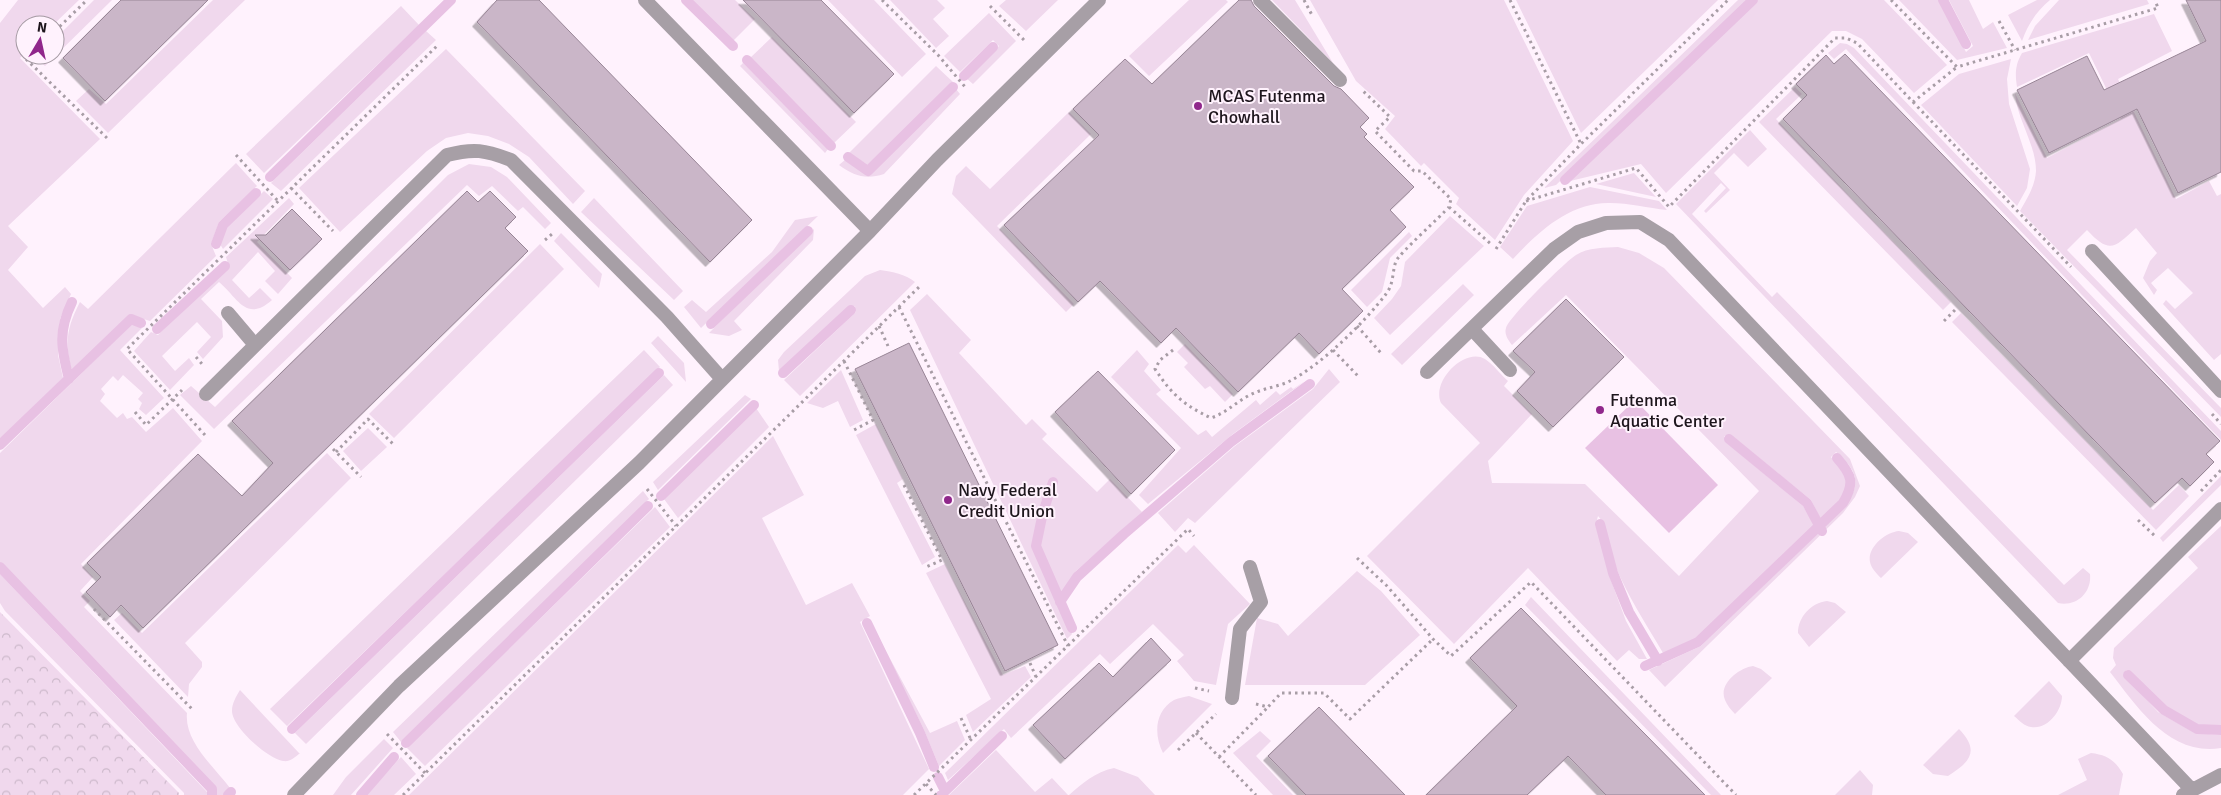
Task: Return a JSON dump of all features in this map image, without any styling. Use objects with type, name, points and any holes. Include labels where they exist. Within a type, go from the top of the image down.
[{"type":"lane","points":[[645,0],[870,231]]},
{"type":"lane","points":[[294,795],[399,686],[639,463],[870,231],[937,160],[1099,0]]},
{"type":"lane","points":[[1260,0],[1340,80]]},
{"type":"lane","points":[[206,394],[447,155],[469,150],[489,152],[511,160],[667,317],[722,379]]},
{"type":"lane","points":[[1427,372],[1554,249],[1578,232],[1606,223],[1640,222],[1669,240],[2070,661],[2187,793],[2221,775]]},
{"type":"lane","points":[[2092,251],[2221,391]]},
{"type":"lane","points":[[228,313],[255,345]]},
{"type":"lane","points":[[1472,329],[1510,370]]},
{"type":"lane","points":[[2070,661],[2221,509]]},
{"type":"lane","points":[[1232,698],[1240,629],[1261,602],[1250,567]]},
{"type":"path","points":[[65,21],[87,0]]},
{"type":"path","points":[[882,0],[938,56],[966,88]]},
{"type":"path","points":[[1304,0],[1313,16]]},
{"type":"path","points":[[1510,0],[1581,144]]},
{"type":"path","points":[[1496,249],[1526,201],[1581,144],[1728,0]]},
{"type":"path","points":[[1891,0],[1957,68]]},
{"type":"path","points":[[1913,102],[1957,68],[2158,8],[2154,0]]},
{"type":"path","points":[[990,6],[1025,41],[1031,36]]},
{"type":"path","points":[[1999,21],[2015,50]]},
{"type":"path","points":[[1526,201],[1636,168],[1669,207],[1835,38],[1846,38],[1857,43],[2077,273]]},
{"type":"path","points":[[206,435],[126,349],[438,45]]},
{"type":"path","points":[[32,65],[107,138]]},
{"type":"path","points":[[1173,350],[1160,360],[1155,369],[1187,406],[1211,418],[1223,414],[1241,400],[1258,391],[1288,382],[1319,362],[1333,350],[1388,292],[1394,277],[1396,260],[1449,207],[1451,199],[1422,171],[1414,171],[1375,131],[1390,117],[1357,85]]},
{"type":"path","points":[[236,155],[278,201]]},
{"type":"path","points":[[292,188],[333,231]]},
{"type":"path","points":[[1449,207],[1492,245]]},
{"type":"path","points":[[403,795],[919,287]]},
{"type":"path","points":[[899,307],[1068,646]]},
{"type":"path","points":[[1944,321],[1957,308]]},
{"type":"path","points":[[879,326],[888,346]]},
{"type":"path","points":[[1356,326],[1381,353]]},
{"type":"path","points":[[1333,350],[1358,376]]},
{"type":"path","points":[[196,356],[205,368]]},
{"type":"path","points":[[844,361],[872,420],[852,431]]},
{"type":"path","points":[[135,412],[146,424],[185,386]]},
{"type":"path","points":[[2207,409],[2221,424]]},
{"type":"path","points":[[336,452],[368,419],[394,445]]},
{"type":"path","points":[[333,449],[361,477]]},
{"type":"path","points":[[2195,497],[2221,470]]},
{"type":"path","points":[[644,484],[676,526]]},
{"type":"path","points":[[904,485],[942,560],[924,568]]},
{"type":"path","points":[[2138,520],[2155,538],[2162,531]]},
{"type":"path","points":[[914,795],[1188,528],[1194,536]]},
{"type":"path","points":[[1357,558],[1387,586],[1433,639],[1451,656],[1531,582],[1736,795]]},
{"type":"path","points":[[94,609],[194,711]]},
{"type":"path","points":[[1219,757],[1281,693],[1324,693],[1350,719],[1433,639]]},
{"type":"path","points":[[1030,662],[1036,677]]},
{"type":"path","points":[[1178,750],[1232,698],[1268,707]]},
{"type":"path","points":[[961,718],[971,740]]},
{"type":"path","points":[[386,733],[425,773]]},
{"type":"path","points":[[1196,733],[1256,795]]},
{"type":"path","points":[[926,784],[936,795]]},
{"type":"green space","points":[[18,0],[79,0],[63,15],[15,15],[15,65],[27,65],[100,139],[8,226],[28,247],[8,270],[43,308],[65,287],[71,294],[60,319],[58,355],[63,378],[0,439],[0,23]]},
{"type":"green space","points":[[94,0],[112,0],[65,46],[65,29]]},
{"type":"green space","points":[[213,0],[245,0],[108,133],[76,101],[89,89],[106,104]]},
{"type":"green space","points":[[692,0],[735,0],[755,19],[733,41]]},
{"type":"green space","points":[[828,0],[874,0],[926,54],[902,77]]},
{"type":"green space","points":[[890,0],[937,0],[945,8],[933,19],[949,36],[936,48]]},
{"type":"green space","points":[[1006,0],[1058,0],[1026,31],[999,6]]},
{"type":"green space","points":[[1189,0],[1226,0],[1228,2],[1149,76],[1129,56]]},
{"type":"green space","points":[[1272,0],[1295,0],[1333,63]]},
{"type":"green space","points":[[1310,0],[1504,0],[1573,141],[1524,195],[1495,240],[1456,204],[1459,198],[1424,163],[1421,166],[1385,129],[1395,116],[1356,81]]},
{"type":"green space","points":[[1516,0],[1718,0],[1581,133]]},
{"type":"green space","points":[[1738,0],[1748,0],[1556,185],[1544,188]]},
{"type":"green space","points":[[1758,0],[1884,0],[1947,65],[1914,93],[1862,39],[1846,31],[1832,31],[1666,193],[1641,164],[1566,182]]},
{"type":"green space","points":[[1899,0],[1939,0],[1966,52],[1973,46],[1949,0],[1969,0],[1983,29],[1993,22],[2007,48],[1957,60]]},
{"type":"green space","points":[[2037,0],[2050,0],[2033,19],[2022,41],[2008,15]]},
{"type":"green space","points":[[2059,0],[2147,0],[2149,4],[2028,40],[2035,26]]},
{"type":"green space","points":[[401,6],[419,25],[264,173],[246,154]]},
{"type":"green space","points":[[989,13],[1016,41],[973,84],[966,78],[999,46],[993,40],[960,72],[944,56]]},
{"type":"green space","points":[[2154,14],[2172,51],[2118,79],[2176,199],[2209,181],[2217,196],[2221,194],[2221,354],[2214,360],[2163,304],[2166,300],[2175,309],[2193,293],[2168,268],[2151,283],[2157,290],[2154,295],[2143,278],[2150,261],[2157,253],[2136,228],[2123,240],[2112,245],[2101,243],[2087,230],[2067,250],[2221,408],[2221,417],[2020,211],[2032,187],[2036,171],[2033,151],[2019,113],[2015,93],[2047,158],[2121,119],[2089,53],[2017,87],[2016,70],[2022,53]]},
{"type":"green space","points":[[426,31],[436,40],[281,191],[271,183]]},
{"type":"green space","points":[[772,37],[856,122],[834,143],[750,58]]},
{"type":"green space","points":[[1840,43],[1854,48],[2221,431],[2221,440],[1846,49],[1834,59],[1828,53]]},
{"type":"green space","points":[[446,49],[585,191],[573,204],[529,157],[509,144],[488,136],[468,133],[446,138],[427,151],[340,232],[299,188]]},
{"type":"green space","points":[[2011,59],[2007,79],[2009,104],[2030,169],[2027,188],[2017,206],[1921,105],[1959,74]]},
{"type":"green space","points":[[743,63],[828,149],[825,153],[740,66]]},
{"type":"green space","points":[[936,66],[953,82],[868,165],[849,153]]},
{"type":"green space","points":[[1795,87],[1802,94],[1776,119],[1951,302],[1943,310],[1759,122]]},
{"type":"green space","points":[[956,89],[960,94],[884,174],[871,177],[860,176],[839,165],[846,159],[869,174]]},
{"type":"green space","points":[[1069,112],[1091,134],[997,226],[1074,304],[1066,312],[952,194],[956,176],[966,166],[990,189]]},
{"type":"green space","points":[[1750,130],[1767,149],[1748,167],[1734,153],[1714,173],[1730,190],[1706,213],[1704,211],[1726,188],[1721,183],[1692,214],[1772,297],[1777,292],[2064,585],[2083,568],[2090,574],[2086,593],[2077,601],[2065,604],[2058,603],[1676,204]]},
{"type":"green space","points":[[236,163],[257,186],[219,222],[211,244],[216,256],[150,321],[131,315],[72,371],[68,352],[68,335],[72,319],[80,302],[88,309]]},
{"type":"green space","points":[[469,164],[491,167],[507,177],[551,223],[545,229],[523,207],[518,211],[492,186],[479,196],[467,185],[214,429],[180,395],[191,386],[215,407],[448,175]]},
{"type":"green space","points":[[1634,173],[1656,197],[1596,184]]},
{"type":"green space","points":[[1590,187],[1659,201],[1667,210],[1624,204],[1595,204],[1568,213],[1556,220],[1513,259],[1500,247],[1527,206]]},
{"type":"green space","points":[[264,191],[273,199],[223,249],[220,244],[227,227]]},
{"type":"green space","points":[[289,198],[294,204],[257,242],[292,278],[278,294],[265,281],[275,271],[258,252],[232,280],[249,298],[260,288],[272,300],[255,309],[243,306],[219,282],[201,299],[222,321],[223,337],[203,359],[197,352],[211,337],[197,322],[162,356],[175,371],[189,358],[194,365],[170,390],[134,351],[151,332],[158,335],[229,267],[226,257]]},
{"type":"green space","points":[[594,198],[683,291],[674,300],[581,212]]},
{"type":"green space","points":[[818,216],[701,328],[684,307],[692,300],[706,312],[772,252],[795,220]]},
{"type":"green space","points":[[1450,216],[1484,246],[1390,335],[1374,318],[1392,299],[1401,286],[1405,262]]},
{"type":"green space","points":[[814,229],[813,240],[734,321],[742,330],[729,336],[709,333]]},
{"type":"green space","points":[[1409,232],[1412,236],[1390,258],[1382,292],[1367,307],[1351,290]]},
{"type":"green space","points":[[561,233],[602,274],[599,288],[554,241]]},
{"type":"green space","points":[[540,244],[564,269],[394,438],[369,414]]},
{"type":"green space","points":[[1618,247],[1639,253],[1664,268],[1850,459],[1860,486],[1855,497],[1843,513],[1665,687],[1649,670],[1701,646],[1842,510],[1852,494],[1855,480],[1850,466],[1836,452],[1831,457],[1845,477],[1846,491],[1838,504],[1821,520],[1811,500],[1731,435],[1724,436],[1727,443],[1803,506],[1815,526],[1696,640],[1663,653],[1619,575],[1604,526],[1598,516],[1596,523],[1609,575],[1626,621],[1647,659],[1639,659],[1629,650],[1617,661],[1528,568],[1454,644],[1367,556],[1480,443],[1441,403],[1439,394],[1445,376],[1452,368],[1468,358],[1477,357],[1485,359],[1491,364],[1508,381],[1504,386],[1532,414],[1488,461],[1492,483],[1585,484],[1679,576],[1759,491],[1566,295],[1512,345],[1508,339],[1506,328],[1509,322],[1570,259],[1581,252],[1597,248]]},
{"type":"green space","points":[[880,270],[903,275],[915,282],[800,396],[784,380],[856,312],[855,306],[849,306],[779,371],[778,360],[784,352],[865,276]]},
{"type":"green space","points":[[1463,284],[1474,295],[1402,365],[1391,354]]},
{"type":"green space","points":[[927,294],[971,340],[959,353],[1026,425],[1032,419],[1047,434],[1042,439],[1097,492],[1110,479],[1142,512],[1076,571],[1061,596],[1040,546],[1045,513],[1057,482],[1054,477],[1050,478],[1038,511],[1033,546],[1072,634],[1067,639],[910,310]]},
{"type":"green space","points":[[1961,313],[2153,510],[2179,485],[2189,496],[2156,530],[1952,322]]},
{"type":"green space","points":[[132,324],[142,328],[120,350],[164,398],[146,415],[139,409],[142,403],[138,399],[143,393],[123,375],[118,381],[113,376],[101,389],[105,394],[100,401],[117,418],[123,413],[127,419],[132,417],[146,432],[173,408],[202,441],[81,564],[93,577],[80,591],[90,601],[84,607],[187,713],[187,723],[195,743],[230,788],[223,795],[217,795],[216,787],[0,562],[0,453]]},
{"type":"green space","points":[[658,336],[684,363],[686,382],[651,343]]},
{"type":"green space","points":[[1185,344],[1233,394],[1225,402],[1210,386],[1205,389],[1184,367],[1188,363],[1177,352]]},
{"type":"green space","points":[[644,350],[660,367],[287,726],[270,709]]},
{"type":"green space","points":[[1137,350],[1149,364],[1144,371],[1161,390],[1156,394],[1198,435],[1206,430],[1212,437],[1256,400],[1260,405],[1276,391],[1280,395],[1291,387],[1293,389],[1305,381],[1233,434],[1148,504],[1139,495],[1181,448],[1111,377]]},
{"type":"green space","points":[[1329,369],[1340,382],[1195,523],[1188,518],[1175,532],[1158,513],[1235,446],[1313,389]]},
{"type":"green space","points":[[841,370],[863,420],[850,427],[838,401],[823,408],[807,403]]},
{"type":"green space","points":[[664,375],[673,385],[306,744],[295,733]]},
{"type":"green space","points":[[745,395],[751,399],[658,490],[653,482]]},
{"type":"green space","points":[[756,408],[769,427],[678,518],[664,499]]},
{"type":"green space","points":[[876,424],[903,479],[897,483],[935,557],[922,565],[856,435]]},
{"type":"green space","points":[[368,428],[387,447],[361,471],[343,451]]},
{"type":"green space","points":[[773,436],[804,495],[762,518],[806,605],[852,583],[870,616],[860,622],[929,769],[903,795],[409,795]]},
{"type":"green space","points":[[327,453],[351,478],[185,643],[202,662],[202,667],[189,684],[188,697],[114,620],[122,613],[142,633]]},
{"type":"green space","points":[[2221,476],[2221,485],[2163,542],[2160,538]]},
{"type":"green space","points":[[643,491],[649,499],[401,742],[393,732]]},
{"type":"green space","points":[[655,507],[670,527],[425,766],[407,748]]},
{"type":"green space","points":[[2221,526],[2221,727],[2199,726],[2166,707],[2127,670],[2123,674],[2158,712],[2195,733],[2221,735],[2221,748],[2202,749],[2186,745],[2170,737],[2144,714],[2110,672],[2116,665],[2113,658],[2114,648],[2198,568],[2188,557]]},
{"type":"green space","points":[[1899,531],[1908,533],[1918,542],[1881,578],[1874,571],[1870,562],[1871,551],[1883,537]]},
{"type":"green space","points":[[1178,545],[1186,553],[1194,545],[1250,604],[1228,624],[1216,685],[1194,681],[1177,661],[1184,655],[1153,624],[1110,664],[1100,654],[1011,738],[1004,729],[948,780],[945,773]]},
{"type":"green space","points":[[945,564],[1003,675],[1025,666],[1031,677],[973,732],[966,715],[991,699],[926,573]]},
{"type":"green space","points":[[1357,571],[1381,591],[1420,635],[1365,685],[1245,685],[1257,618],[1278,624],[1288,636]]},
{"type":"green space","points":[[0,574],[208,795],[184,795],[5,611],[0,603]]},
{"type":"green space","points":[[1531,597],[1721,795],[1711,795],[1525,605]]},
{"type":"green space","points":[[1827,601],[1835,603],[1846,612],[1809,647],[1798,633],[1800,622],[1811,608]]},
{"type":"green space","points":[[0,612],[179,793],[179,795],[0,795]]},
{"type":"green space","points":[[873,627],[930,733],[957,721],[965,740],[939,766],[924,730]]},
{"type":"green space","points":[[1753,666],[1761,669],[1772,678],[1735,714],[1725,700],[1724,688],[1736,673]]},
{"type":"green space","points":[[2049,681],[2062,696],[2057,713],[2043,725],[2037,727],[2026,726],[2014,716]]},
{"type":"green space","points":[[240,690],[300,753],[288,761],[276,759],[260,748],[244,733],[234,718],[232,711],[233,703]]},
{"type":"green space","points":[[1189,696],[1212,704],[1163,753],[1157,731],[1159,717],[1167,705],[1174,700]]},
{"type":"green space","points":[[1959,729],[1969,743],[1970,755],[1963,765],[1948,776],[1933,774],[1923,765]]},
{"type":"green space","points":[[1260,731],[1271,741],[1256,756],[1293,795],[1273,795],[1233,753]]},
{"type":"green space","points":[[384,739],[393,748],[351,795],[333,795],[346,777]]},
{"type":"green space","points":[[996,750],[1035,792],[1052,778],[1068,795],[949,795]]},
{"type":"green space","points":[[2091,753],[2110,759],[2120,769],[2123,774],[2119,795],[2058,795],[2087,780],[2078,759]]},
{"type":"green space","points":[[401,757],[416,774],[394,795],[366,795]]},
{"type":"green space","points":[[1114,768],[1138,777],[1155,795],[1069,795],[1095,775]]},
{"type":"green space","points":[[1860,770],[1873,785],[1872,795],[1835,795]]},
{"type":"shaded area","points":[[1635,400],[1718,485],[1669,533],[1585,448]]},
{"type":"building","points":[[121,0],[208,0],[105,101],[65,60],[65,56]]},
{"type":"building","points":[[497,0],[539,0],[752,220],[710,262],[477,22]]},
{"type":"building","points":[[743,0],[821,0],[894,74],[854,113]]},
{"type":"building","points":[[1239,0],[1251,0],[1254,6],[1334,86],[1341,89],[1369,118],[1360,127],[1367,134],[1364,137],[1414,187],[1390,210],[1406,227],[1342,289],[1363,311],[1319,354],[1299,333],[1238,392],[1176,328],[1161,343],[1100,281],[1078,302],[1004,225],[1099,135],[1073,109],[1125,59],[1152,84]]},
{"type":"building","points":[[2186,0],[2221,0],[2221,172],[2178,193],[2137,109],[2049,153],[2017,90],[2087,56],[2104,90],[2206,41]]},
{"type":"building","points":[[1845,54],[2220,441],[2206,454],[2214,462],[2190,486],[2182,478],[2155,503],[1783,119],[1807,95],[1796,84],[1826,55],[1834,64]]},
{"type":"building","points":[[467,191],[478,202],[490,191],[516,217],[505,228],[528,251],[143,628],[121,605],[110,617],[86,592],[101,577],[87,563],[198,454],[242,496],[273,463],[232,421]]},
{"type":"building","points":[[292,209],[322,239],[290,270],[255,235],[266,235]]},
{"type":"building","points":[[1566,299],[1624,357],[1553,427],[1517,391],[1535,372],[1513,351]]},
{"type":"building","points":[[909,343],[1058,645],[1005,671],[855,369]]},
{"type":"building","points":[[1098,371],[1175,450],[1131,494],[1055,412]]},
{"type":"building","points":[[1521,608],[1705,795],[1606,795],[1568,756],[1527,795],[1426,795],[1517,706],[1470,658]]},
{"type":"building","points":[[1151,638],[1171,660],[1065,759],[1033,725],[1099,663],[1113,677]]},
{"type":"building","points":[[1319,707],[1405,795],[1306,795],[1268,756]]},
{"type":"waterway","points":[[270,177],[451,0]]},
{"type":"waterway","points":[[686,0],[733,46]]},
{"type":"waterway","points":[[1565,180],[1753,0]]},
{"type":"waterway","points":[[1943,0],[1966,44]]},
{"type":"waterway","points":[[964,76],[993,47]]},
{"type":"waterway","points":[[747,60],[831,146]]},
{"type":"waterway","points":[[848,157],[868,171],[953,87]]},
{"type":"waterway","points":[[216,244],[223,225],[256,193]]},
{"type":"waterway","points":[[711,324],[808,231]]},
{"type":"waterway","points":[[157,329],[225,266]]},
{"type":"waterway","points":[[69,379],[62,340],[64,322],[72,302]]},
{"type":"waterway","points":[[783,373],[851,310]]},
{"type":"waterway","points":[[0,445],[131,319],[141,323]]},
{"type":"waterway","points":[[292,729],[659,373]]},
{"type":"waterway","points":[[1060,602],[1077,577],[1124,534],[1231,442],[1310,384]]},
{"type":"waterway","points":[[661,496],[754,405]]},
{"type":"waterway","points":[[1729,439],[1807,503],[1822,531]]},
{"type":"waterway","points":[[1645,666],[1698,642],[1843,503],[1849,490],[1850,479],[1846,469],[1837,458]]},
{"type":"waterway","points":[[1053,482],[1043,512],[1036,546],[1072,628]]},
{"type":"waterway","points":[[406,743],[648,506]]},
{"type":"waterway","points":[[1600,524],[1613,573],[1629,612],[1658,661]]},
{"type":"waterway","points":[[0,567],[212,789],[212,795]]},
{"type":"waterway","points":[[867,623],[920,733],[934,767]]},
{"type":"waterway","points":[[2128,675],[2164,710],[2197,729],[2221,730]]},
{"type":"waterway","points":[[941,795],[1002,736]]},
{"type":"waterway","points":[[361,795],[394,757]]},
{"type":"waterway","points":[[938,777],[945,791]]},
{"type":"waterway","points":[[228,795],[231,792]]},
{"type":"place","name":"MCAS Futenma Chowhall","points":[[1198,106]]},
{"type":"place","name":"Futenma Aquatic Center","points":[[1600,410]]},
{"type":"place","name":"Navy Federal Credit Union","points":[[948,500]]}]
